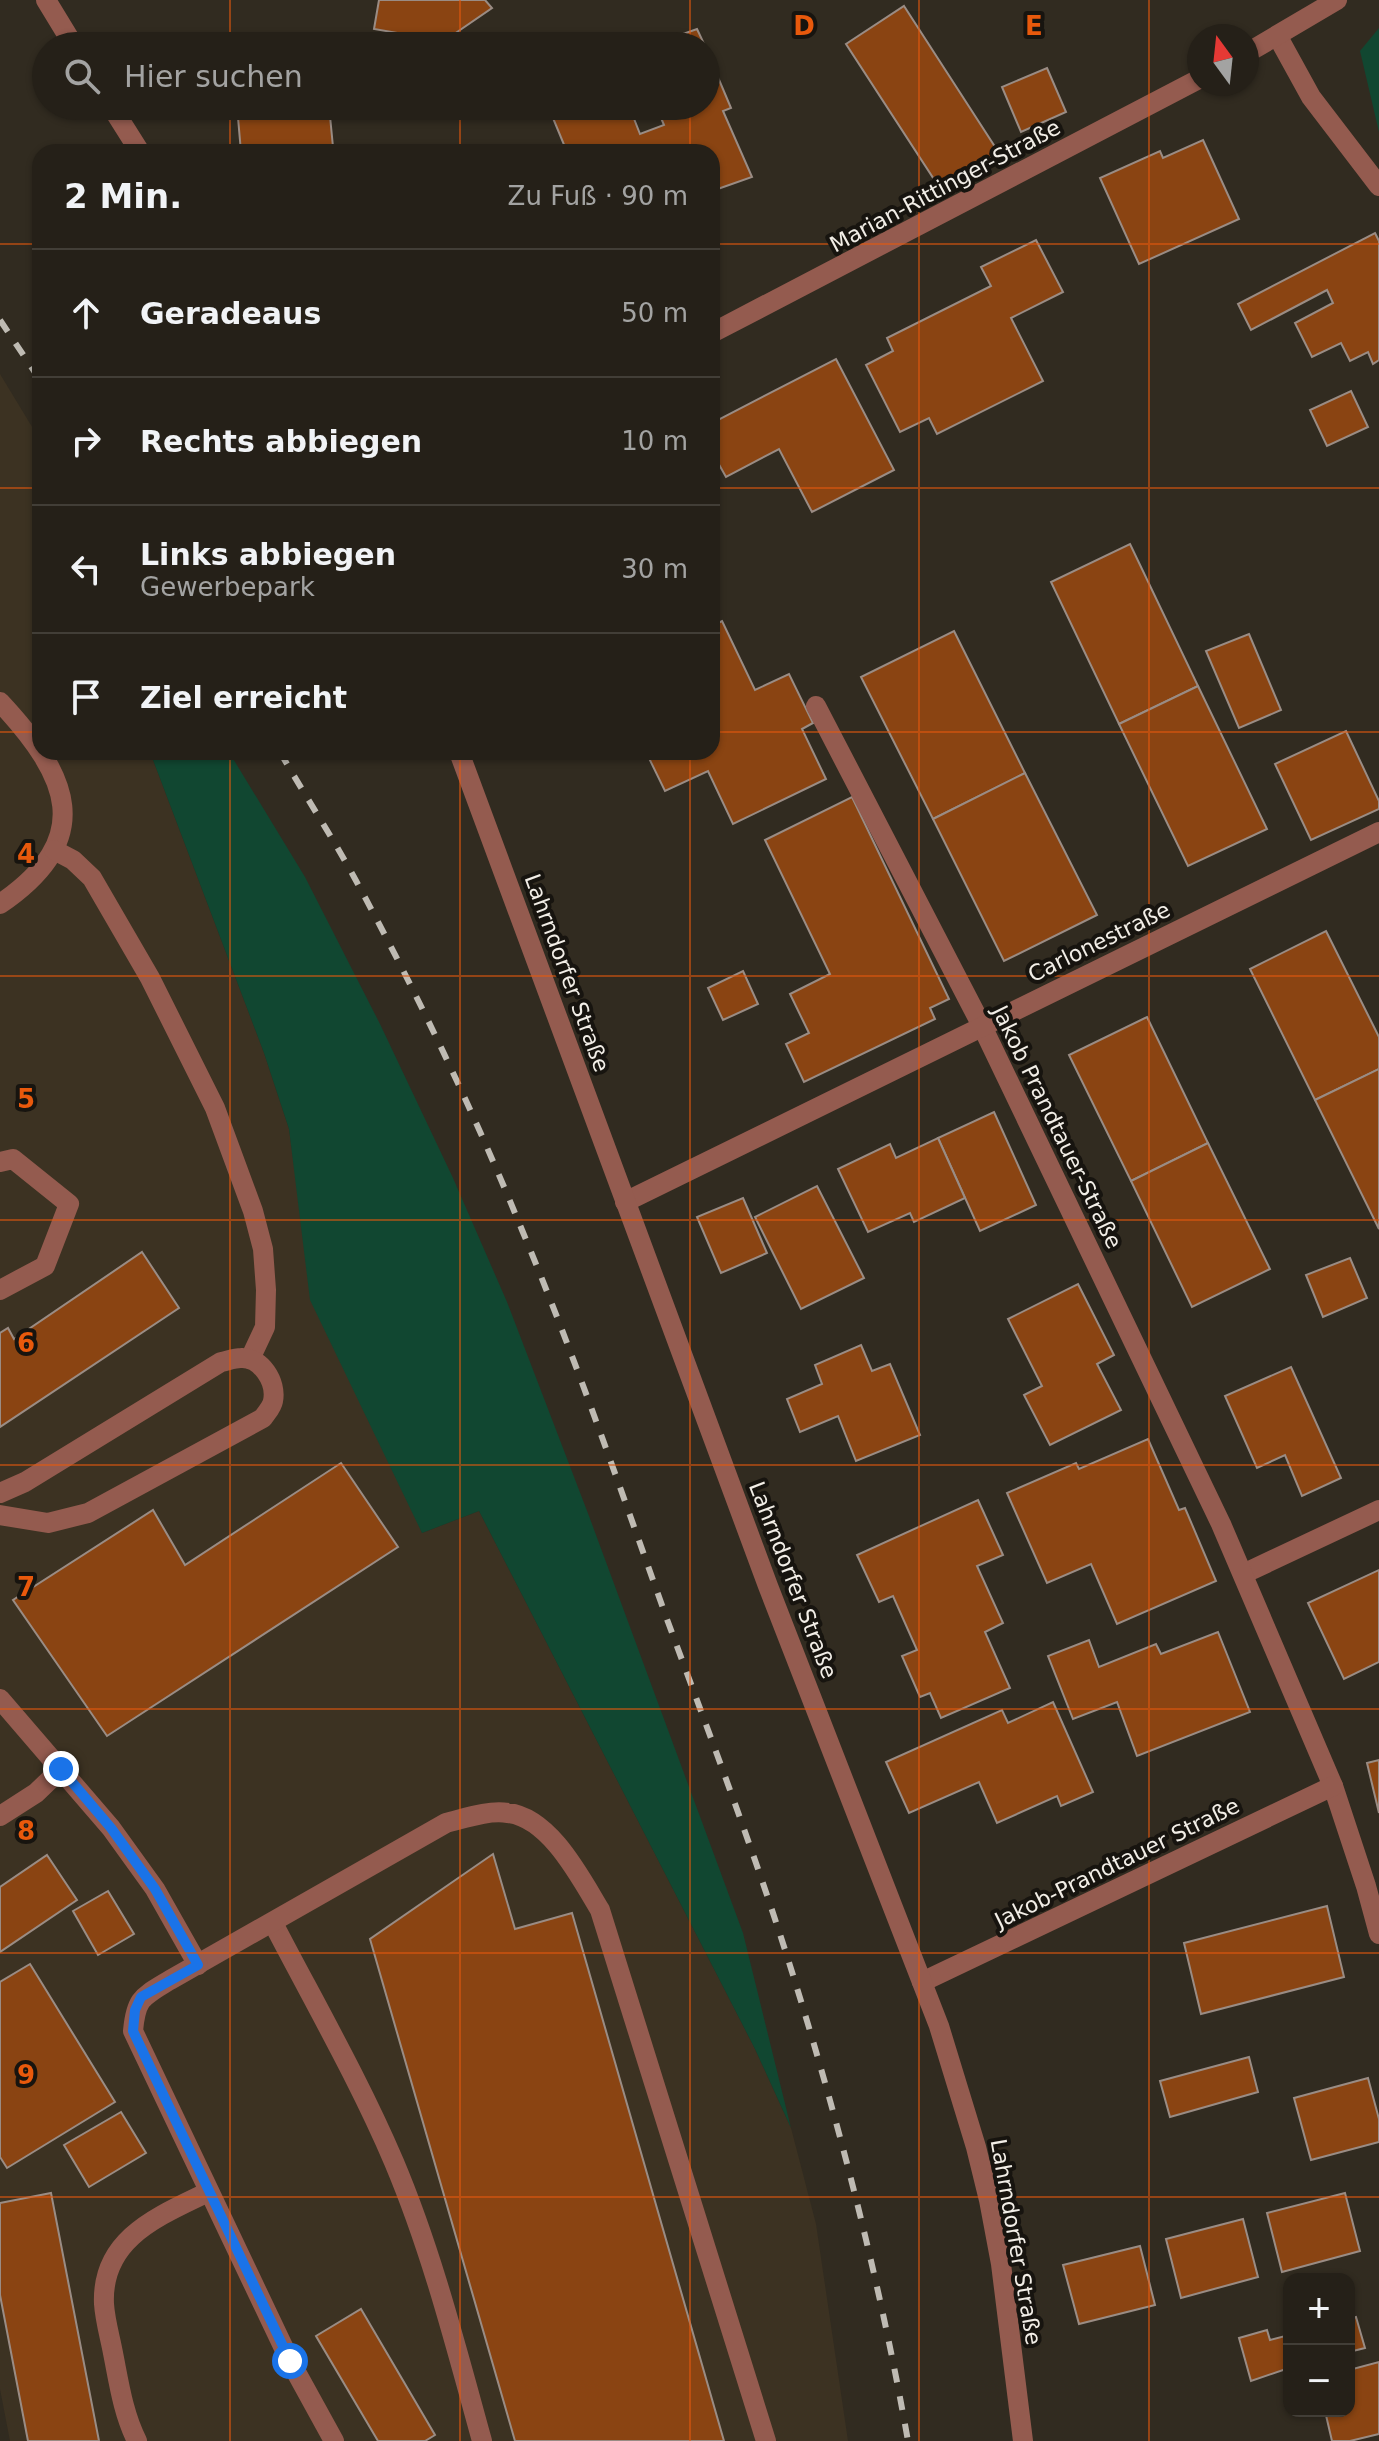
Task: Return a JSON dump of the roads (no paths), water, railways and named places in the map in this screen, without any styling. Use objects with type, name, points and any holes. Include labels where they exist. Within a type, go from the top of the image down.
[{"type":"street","points":[[46,0],[65,32]]},
{"type":"street","points":[[1259,47],[1337,0]]},
{"type":"street","points":[[1278,37],[1311,97],[1379,186]]},
{"type":"street","name":"Marian-Rittinger-Straße","points":[[720,329],[1187,85]]},
{"type":"street","points":[[120,120],[135,144]]},
{"type":"street","points":[[0,702],[32,740]]},
{"type":"street","name":"Jakob Prandtauer-Straße","points":[[816,706],[982,1026],[1221,1524],[1333,1786],[1379,1934]]},
{"type":"street","points":[[0,904],[21,890],[48,862],[61,835],[65,807],[44,760]]},
{"type":"street","name":"Lahrndorfer Straße","points":[[462,760],[768,1586],[922,1982],[953,2071],[989,2200],[1001,2264],[1023,2441]]},
{"type":"street","name":"Carlonestraße","points":[[625,1202],[1379,832]]},
{"type":"street","points":[[54,850],[73,860],[92,878],[150,978],[215,1108],[253,1211],[263,1249],[265,1327],[250,1359]]},
{"type":"street","points":[[0,1162],[13,1159],[69,1204],[45,1266],[0,1290]]},
{"type":"street","points":[[0,1493],[25,1482],[221,1362],[239,1358],[257,1362],[266,1371],[274,1389],[273,1404],[263,1418],[88,1513],[48,1523],[0,1515]]},
{"type":"street","points":[[1243,1574],[1379,1510]]},
{"type":"street","points":[[0,1699],[111,1828],[155,1889],[198,1965]]},
{"type":"street","points":[[0,1816],[36,1793],[61,1769]]},
{"type":"street","name":"Jakob-Prandtauer Straße","points":[[922,1982],[1333,1786]]},
{"type":"street","points":[[334,2441],[290,2361],[133,2031],[135,2010],[141,1997],[446,1823],[482,1814],[510,1812],[541,1827],[568,1859],[600,1910],[766,2441]]},
{"type":"street","points":[[273,1923],[355,2078],[395,2163],[436,2276],[482,2441]]},
{"type":"street","points":[[137,2441],[125,2413],[104,2304],[107,2272],[124,2244],[144,2224],[208,2192]]},
{"type":"railway","points":[[0,320],[32,368]]},
{"type":"railway","points":[[285,760],[354,877],[443,1051],[503,1185],[580,1376],[744,1830],[805,2015],[840,2136],[870,2257],[908,2441]]}]
